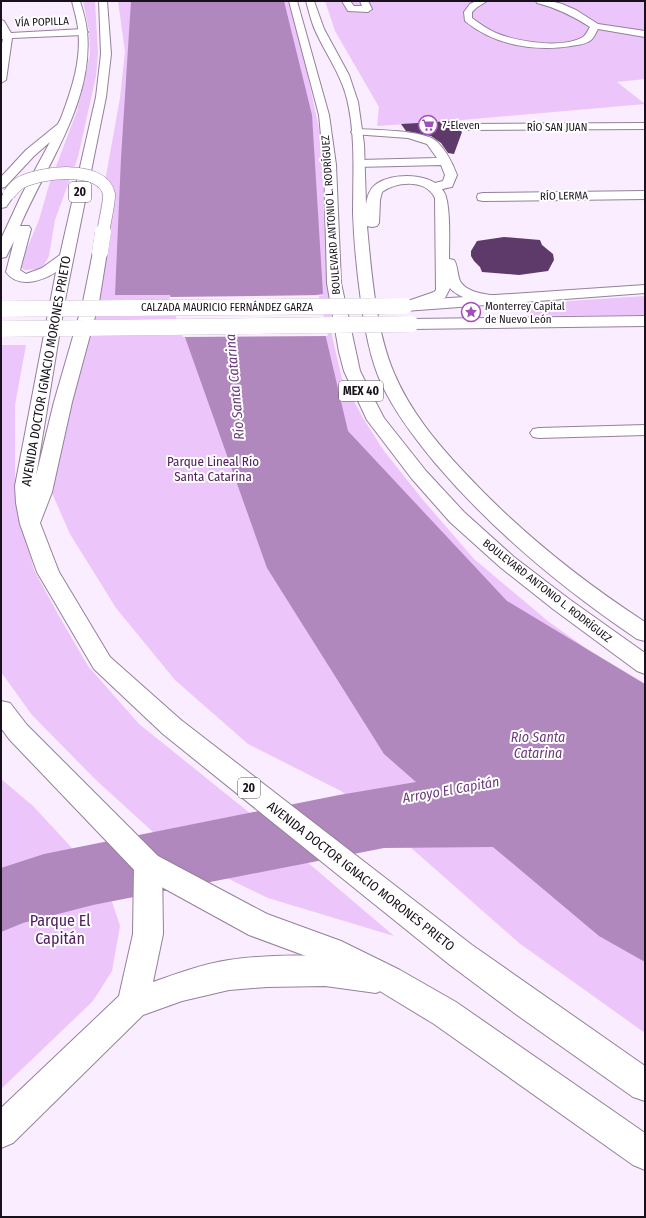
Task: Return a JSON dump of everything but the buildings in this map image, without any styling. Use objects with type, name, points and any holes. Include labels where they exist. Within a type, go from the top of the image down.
[{"type":"main road","points":[[1,254],[27,196],[66,122],[75,99],[81,74],[84,32],[76,1]]},
{"type":"main road","name":"AVENIDA DOCTOR IGNACIO MORONES PRIETO","points":[[103,1],[106,54],[101,97],[65,258],[25,486],[26,503],[30,524],[48,572],[102,663],[166,722],[461,955],[528,1004],[645,1085]]},
{"type":"main road","name":"BOULEVARD ANTONIO L. RODRÍGUEZ","points":[[293,1],[324,115],[330,165],[334,283],[348,359],[352,371],[376,420],[414,469],[457,517],[507,562],[645,665]]},
{"type":"main road","name":"BOULEVARD ANTONIO L. RODRÍGUEZ","points":[[310,1],[320,31],[350,88],[354,103],[360,166],[360,217],[362,246],[370,309],[377,344],[385,372],[400,403],[426,441],[493,514],[531,549],[613,612],[645,633]]},
{"type":"main road","points":[[346,1],[351,10],[368,9],[364,1]]},
{"type":"main road","points":[[483,1],[474,6],[468,12],[468,19],[475,26],[503,40],[524,44],[550,45],[574,43],[588,38],[595,26]]},
{"type":"main road","points":[[540,1],[559,6],[573,12],[595,26],[645,34]]},
{"type":"main road","points":[[1,23],[5,35],[1,80]]},
{"type":"main road","name":"VÍA POPILLA","points":[[5,35],[84,32]]},
{"type":"main road","points":[[3,195],[30,152],[66,122]]},
{"type":"main road","name":"RÍO SAN JUAN","points":[[468,127],[645,126]]},
{"type":"main road","points":[[357,132],[409,135],[423,138],[438,148],[451,176],[450,180],[440,186],[407,180],[387,184],[378,189],[374,195],[372,223],[362,246]]},
{"type":"main road","points":[[360,166],[445,161]]},
{"type":"main road","points":[[360,166],[374,175],[421,177],[434,180],[450,196],[449,265],[453,284],[469,294],[496,300]]},
{"type":"main road","points":[[3,195],[20,183],[45,175],[72,173],[98,179],[107,188],[109,194],[91,302],[63,402],[42,492],[30,524]]},
{"type":"main road","points":[[408,306],[440,295],[444,287],[440,186]]},
{"type":"main road","name":"RÍO LERMA","points":[[483,197],[645,195]]},
{"type":"main road","points":[[27,196],[26,219],[13,272],[15,275],[24,277],[39,276],[48,272],[65,258]]},
{"type":"main road","name":"CALZADA MAURICIO FERNÁNDEZ GARZA","points":[[1,309],[408,306],[572,293],[645,289]]},
{"type":"main road","name":"CALZADA MAURICIO FERNÁNDEZ GARZA","points":[[1,329],[645,321]]},
{"type":"main road","points":[[539,432],[645,430]]},
{"type":"main road","points":[[1,710],[18,732],[148,864],[259,925],[331,951],[389,980],[446,1013],[523,1069],[645,1153]]},
{"type":"main road","points":[[134,1004],[148,934],[148,864]]},
{"type":"main road","points":[[1,1131],[134,1004],[182,986],[229,976],[267,972],[325,971],[389,980]]},
{"type":"green space","points":[[83,1],[95,1],[98,53],[96,76],[78,157],[55,220],[49,256],[42,269],[25,270],[19,267],[39,220],[49,185],[77,111],[90,54],[89,31]]},
{"type":"green space","name":"Parque Lineal Río Santa Catarina","points":[[118,1],[288,1],[301,44],[320,133],[332,336],[342,379],[363,418],[384,451],[423,500],[474,559],[549,622],[645,690],[645,1033],[519,943],[409,846],[341,791],[248,744],[175,680],[116,608],[70,534],[52,493],[61,426],[120,98],[125,52]]},
{"type":"green space","points":[[325,1],[645,1],[645,79],[617,82],[645,104],[377,126],[379,107],[335,31]]},
{"type":"green space","points":[[645,296],[645,315],[535,316],[509,305]]},
{"type":"green space","points":[[1,345],[26,345],[15,405],[15,476],[22,525],[34,570],[88,666],[139,724],[246,810],[394,936],[268,898],[176,853],[96,780],[32,715],[1,672]]},
{"type":"green space","name":"Parque El Capitán","points":[[1,779],[33,806],[107,886],[120,926],[112,971],[93,1001],[1,1089]]},
{"type":"water","name":"Río Santa Catarina","points":[[131,1],[284,1],[312,115],[323,294],[316,295],[348,431],[507,601],[645,684],[645,962],[599,936],[493,847],[384,848],[93,905],[23,923],[1,932],[1,868],[44,854],[339,795],[416,782],[384,754],[267,568],[170,295],[115,295],[121,158]]},
{"type":"pier","points":[[325,295],[319,296],[328,336],[183,337],[169,297]]},
{"type":"place","name":"7-Eleven","points":[[428,125]]},
{"type":"place","name":"Monterrey Capital de Nuevo León","points":[[471,312]]},
{"type":"water label","name":"Arroyo El Capitán","points":[[451,790]]}]
